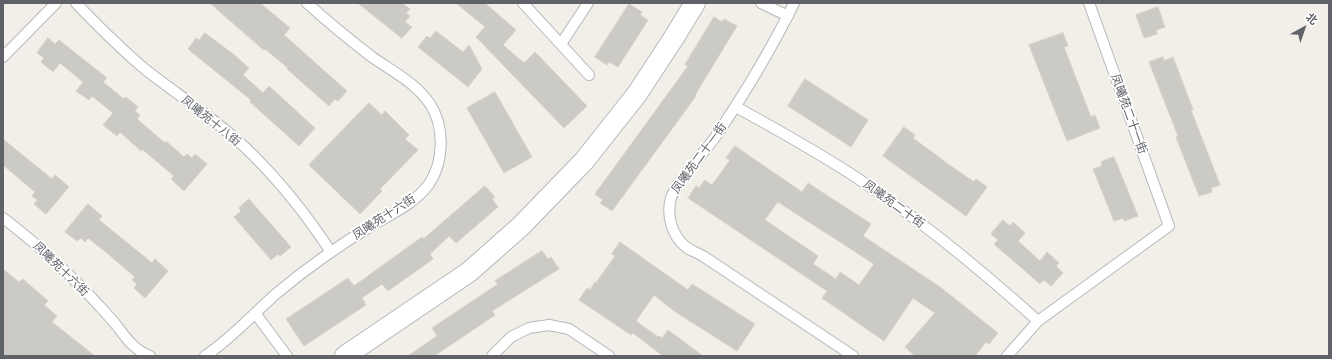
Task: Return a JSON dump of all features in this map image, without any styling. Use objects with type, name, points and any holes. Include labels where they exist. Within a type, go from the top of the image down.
[{"type":"street","points":[[345,356],[469,272],[521,226],[584,161],[637,94],[695,3]]},
{"type":"lane","points":[[3,57],[56,3]]},
{"type":"lane","name":"凤曦苑十八街","points":[[76,3],[104,32],[144,68],[221,127],[252,154],[281,184],[299,206],[331,252]]},
{"type":"lane","name":"凤曦苑十六街","points":[[204,356],[222,345],[255,313],[305,271],[331,252],[416,199],[429,183],[438,165],[441,144],[438,124],[430,105],[417,89],[344,35],[307,3]]},
{"type":"lane","points":[[523,3],[590,75]]},
{"type":"lane","points":[[561,44],[588,3]]},
{"type":"lane","points":[[761,3],[788,16]]},
{"type":"lane","name":"凤曦苑二十一街","points":[[794,3],[759,70],[736,107],[710,145],[681,182],[672,197],[669,215],[674,233],[686,247],[703,256],[853,356]]},
{"type":"lane","name":"凤曦苑二十一街","points":[[1038,322],[1169,226],[1089,3]]},
{"type":"lane","name":"凤曦苑二十街","points":[[736,107],[816,152],[903,210],[950,245],[995,282],[1038,322]]},
{"type":"lane","name":"凤曦苑十六街","points":[[3,218],[40,248],[66,272],[116,325],[128,342],[150,356]]},
{"type":"lane","points":[[255,313],[287,356]]},
{"type":"lane","points":[[1007,356],[1038,322]]},
{"type":"lane","points":[[492,356],[511,337],[529,328],[549,325],[569,330],[609,356]]},
{"type":"building","points":[[210,3],[260,3],[290,28],[284,35],[347,91],[338,101],[335,99],[329,106],[287,69],[288,68],[265,49],[264,50]]},
{"type":"building","points":[[358,3],[402,3],[410,9],[406,13],[410,16],[405,22],[412,27],[402,38]]},
{"type":"building","points":[[456,3],[485,3],[516,30],[503,45],[524,63],[535,52],[587,106],[564,128],[476,37],[485,27]]},
{"type":"building","points":[[629,4],[642,12],[640,15],[648,20],[618,67],[609,62],[607,65],[595,57]]},
{"type":"building","points":[[1158,7],[1165,27],[1156,30],[1157,34],[1144,38],[1136,15]]},
{"type":"building","points":[[714,17],[722,22],[724,19],[737,26],[695,95],[696,96],[612,211],[600,203],[603,200],[595,194],[688,66],[685,65]]},
{"type":"building","points":[[436,31],[463,52],[469,45],[482,69],[468,87],[418,47],[427,36],[430,38]]},
{"type":"building","points":[[205,33],[249,68],[243,75],[263,93],[269,86],[315,128],[299,146],[250,102],[251,100],[188,49],[196,38],[199,40]]},
{"type":"building","points":[[1063,33],[1068,46],[1064,47],[1091,117],[1095,115],[1100,128],[1067,141],[1029,45]]},
{"type":"building","points":[[48,38],[55,44],[59,40],[107,78],[103,82],[124,99],[126,97],[138,107],[135,111],[140,115],[137,119],[165,143],[166,141],[184,157],[187,154],[192,158],[195,154],[207,164],[184,191],[171,179],[174,176],[142,149],[141,151],[120,132],[117,136],[103,125],[113,113],[92,96],[89,100],[76,91],[83,82],[60,63],[53,72],[41,62],[44,58],[37,53]]},
{"type":"building","points":[[1163,57],[1164,61],[1173,57],[1193,110],[1191,110],[1220,185],[1211,188],[1212,192],[1199,196],[1176,137],[1178,136],[1149,62]]},
{"type":"building","points":[[805,79],[868,120],[851,147],[788,106]]},
{"type":"building","points":[[495,92],[532,157],[504,173],[467,108]]},
{"type":"building","points":[[369,103],[382,115],[385,111],[409,135],[405,139],[418,150],[380,189],[382,191],[360,214],[309,165]]},
{"type":"building","points":[[904,127],[915,135],[913,138],[948,164],[974,182],[976,179],[987,187],[966,216],[883,156]]},
{"type":"building","points":[[3,139],[52,179],[55,175],[69,187],[46,214],[34,204],[37,200],[32,196],[35,192],[3,165]]},
{"type":"building","points":[[735,146],[802,192],[808,183],[871,224],[863,236],[940,287],[998,333],[989,344],[986,342],[975,356],[915,356],[905,347],[935,313],[913,298],[884,341],[822,298],[827,291],[688,198],[696,186],[699,188],[705,180],[712,185],[730,160],[726,158]],"holes":[[[778,202],[874,264],[859,285],[840,272],[836,279],[813,264],[818,256],[765,220]]]},
{"type":"building","points":[[1114,157],[1138,216],[1124,221],[1123,218],[1114,221],[1093,169],[1102,166],[1101,162]]},
{"type":"building","points":[[485,186],[495,197],[492,199],[498,207],[456,243],[449,236],[430,254],[433,259],[388,291],[382,284],[362,298],[366,305],[304,346],[286,319],[348,278],[354,286],[422,237],[423,239]]},
{"type":"building","points":[[249,199],[291,247],[280,256],[278,254],[271,260],[234,217],[241,211],[239,208]]},
{"type":"building","points":[[88,204],[102,216],[99,220],[152,263],[155,259],[168,271],[145,298],[134,288],[137,284],[132,280],[135,277],[107,253],[88,238],[85,242],[81,238],[77,241],[65,232]]},
{"type":"building","points":[[1003,220],[1010,226],[1013,222],[1025,233],[1018,241],[1040,261],[1047,252],[1059,263],[1056,266],[1063,273],[1051,286],[1044,280],[1040,284],[994,244],[998,240],[991,234]]},
{"type":"building","points":[[620,242],[688,290],[692,284],[755,324],[737,351],[674,311],[654,295],[636,321],[658,337],[659,336],[662,338],[668,330],[703,356],[663,356],[633,333],[631,335],[579,300],[587,288],[590,290],[595,282],[596,283],[615,256],[612,254]]},
{"type":"building","points":[[542,251],[548,259],[551,257],[559,269],[492,311],[495,315],[434,356],[408,356],[437,336],[432,328],[498,284],[495,281]]},
{"type":"building","points":[[3,269],[19,282],[23,279],[48,301],[44,305],[57,316],[52,322],[95,356],[3,356]]}]
